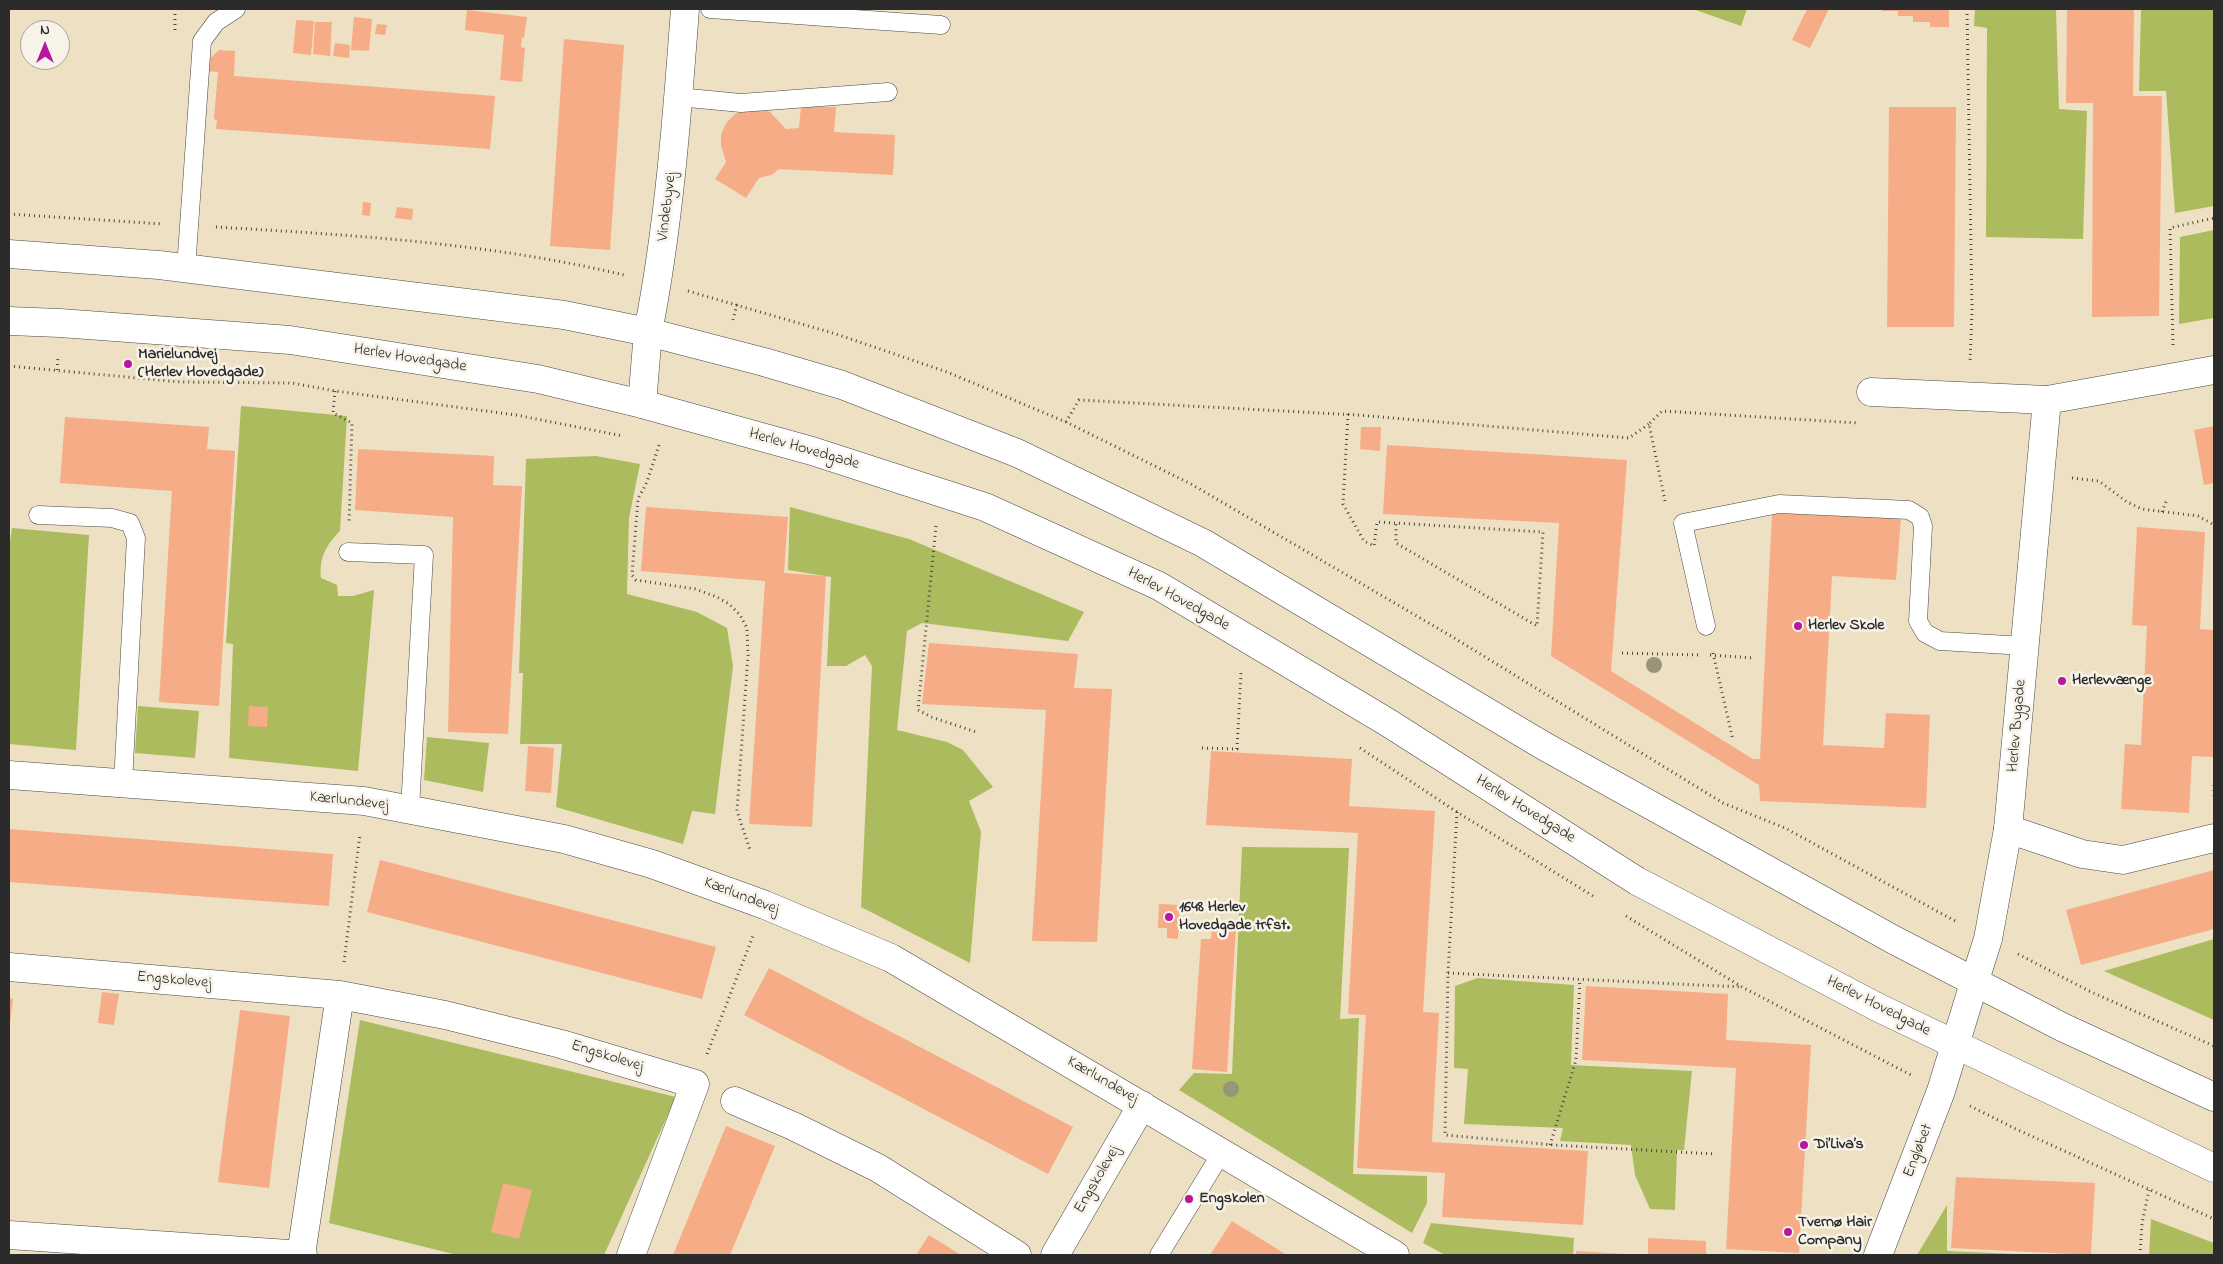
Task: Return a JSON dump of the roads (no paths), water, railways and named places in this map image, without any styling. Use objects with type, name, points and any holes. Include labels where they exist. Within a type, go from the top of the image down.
[{"type":"street","name":"Vindebyvej","points":[[642,404],[648,332],[658,283],[672,186],[685,9]]},
{"type":"street","points":[[9,254],[98,260],[186,269],[564,314],[648,332],[764,362],[842,385],[1017,452],[1203,542],[1544,746],[1974,982],[2070,1031],[2214,1097]]},
{"type":"street","name":"Herlev Hovedgade","points":[[9,321],[60,322],[290,340],[538,379],[642,404],[812,451],[985,507],[1159,586],[1387,722],[1637,882],[1955,1046],[2214,1168]]},
{"type":"street","points":[[1871,392],[2047,400],[2214,370]]},
{"type":"street","name":"Herlev Bygade","points":[[1955,1046],[1988,939],[2008,829],[2047,400]]},
{"type":"street","name":"Kærlundevej","points":[[9,775],[364,801],[564,839],[652,864],[765,906],[891,958],[1142,1104],[1395,1255]]},
{"type":"street","points":[[2008,829],[2082,854],[2123,860],[2214,838]]},
{"type":"street","name":"Engskolevej","points":[[9,968],[340,995],[445,1014],[543,1039],[695,1084],[631,1255]]},
{"type":"street","points":[[9,1236],[302,1255],[340,995]]},
{"type":"street","name":"Engløbet","points":[[1878,1255],[1941,1091],[1955,1046]]},
{"type":"street","points":[[735,1101],[793,1126],[878,1168],[1016,1255]]},
{"type":"street","name":"Engskolevej","points":[[1054,1255],[1142,1104]]},
{"type":"lane","points":[[186,269],[202,41],[216,22],[236,9]]},
{"type":"lane","points":[[710,9],[941,25]]},
{"type":"lane","points":[[678,97],[741,103],[888,92]]},
{"type":"lane","points":[[1706,626],[1683,523],[1779,504],[1909,510],[1920,517],[1923,526],[1918,621],[1925,633],[1940,641],[2025,646]]},
{"type":"lane","points":[[38,515],[112,518],[130,523],[136,538],[123,784]]},
{"type":"lane","points":[[348,552],[424,556],[410,809]]},
{"type":"lane","points":[[1158,1255],[1222,1152]]},
{"type":"place","name":"Marielundvej (Herlev Hovedgade)","points":[[128,364]]},
{"type":"place","name":"Herlev Skole","points":[[1798,626]]},
{"type":"place","name":"Herlevvænge","points":[[2062,681]]},
{"type":"place","name":"1648 Herlev Hovedgade trfst.","points":[[1169,917]]},
{"type":"place","name":"Di’Liva’s","points":[[1804,1145]]},
{"type":"place","name":"Engskolen","points":[[1189,1199]]},
{"type":"place","name":"Tvernø Hair Company","points":[[1788,1232]]}]
